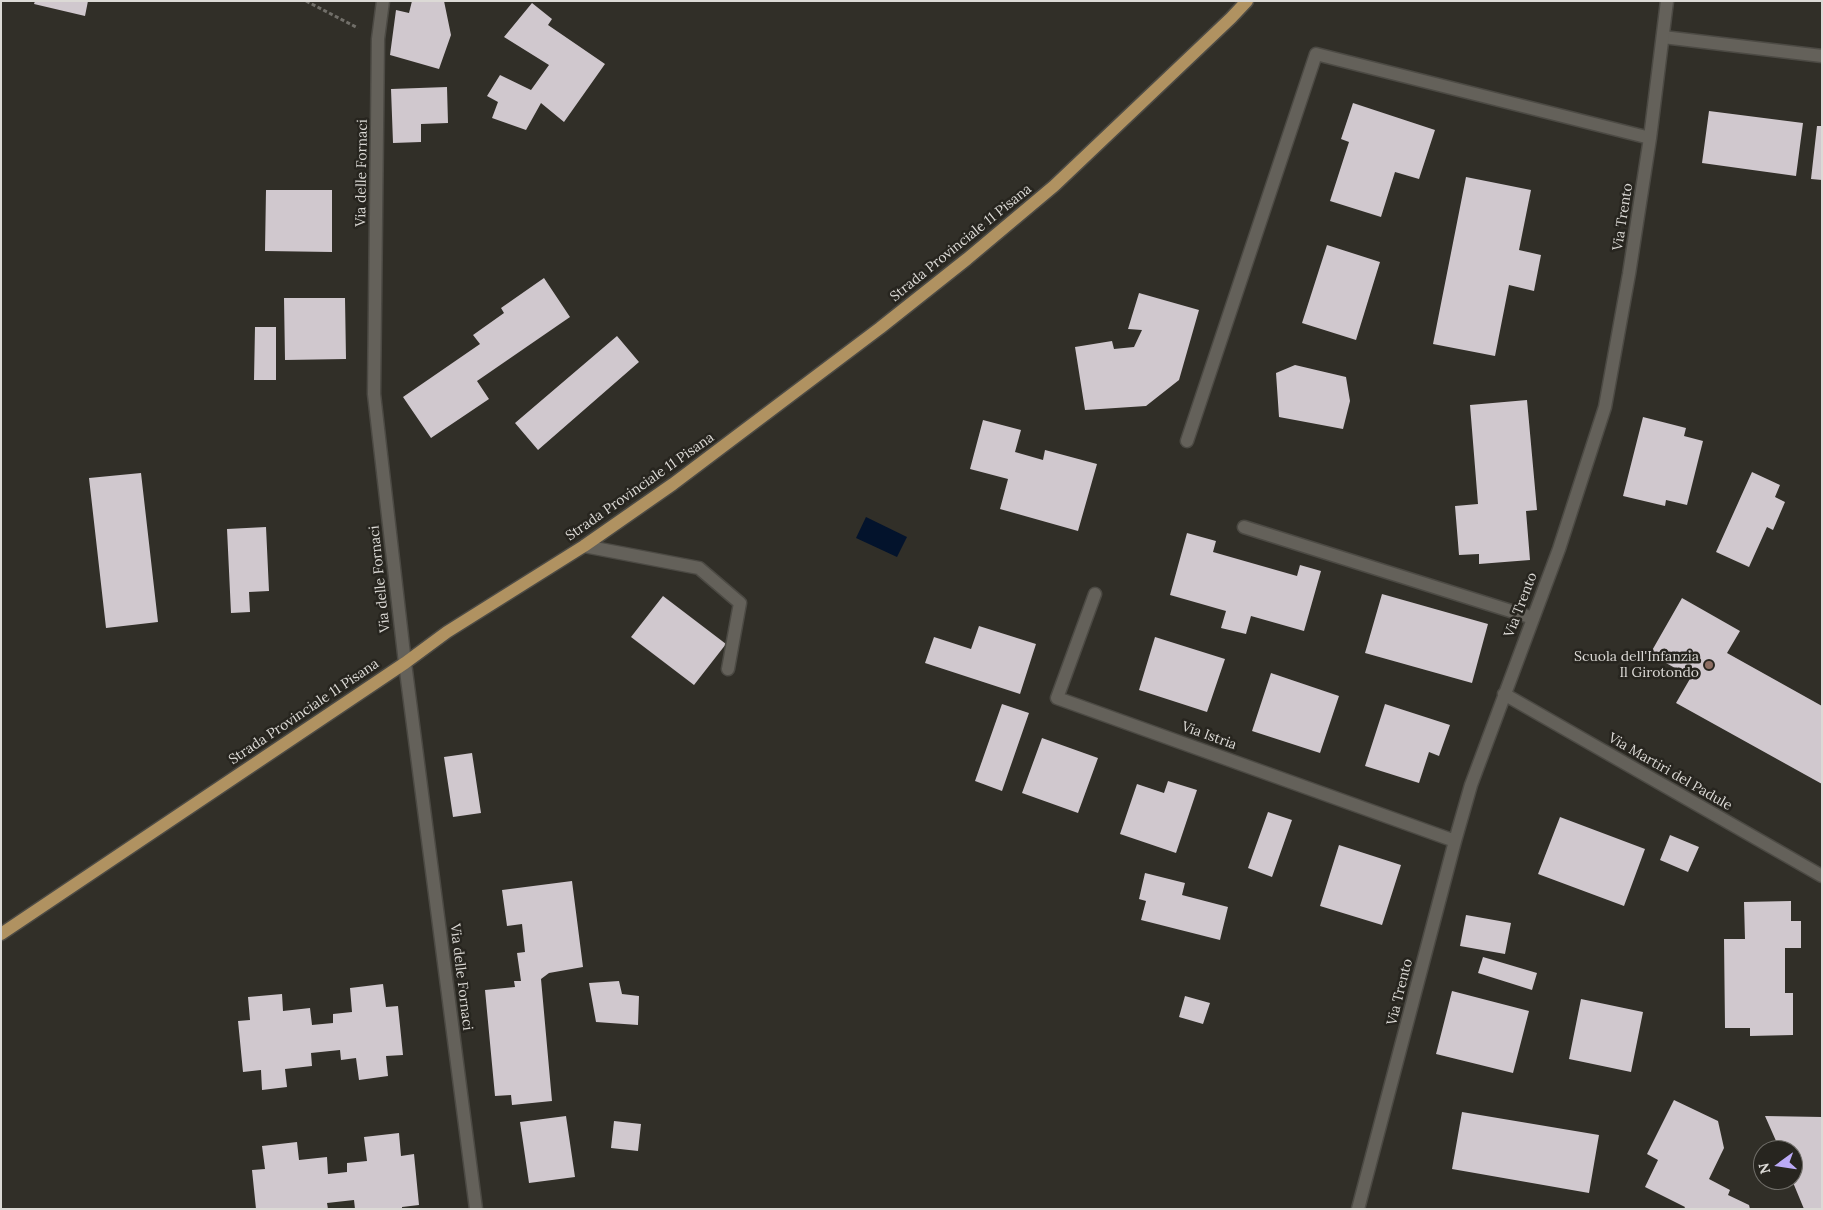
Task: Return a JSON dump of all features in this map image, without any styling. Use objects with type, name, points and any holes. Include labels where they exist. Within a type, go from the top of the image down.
[{"type":"main road","name":"Strada Provinciale 11 Pisana","points":[[1,934],[404,663],[447,632],[584,546],[673,484],[967,260],[1054,186],[1247,1]]},
{"type":"street","name":"Via delle Fornaci","points":[[383,1],[378,39],[374,394],[404,663],[476,1209]]},
{"type":"street","name":"Via Trento","points":[[1358,1209],[1471,785],[1559,549],[1605,407],[1629,274],[1650,138],[1667,1]]},
{"type":"street","points":[[1663,37],[1822,56]]},
{"type":"street","points":[[1187,442],[1316,54],[1650,138]]},
{"type":"street","points":[[1244,527],[1532,618]]},
{"type":"street","points":[[584,546],[699,568],[740,603],[728,669]]},
{"type":"street","name":"Via Istria","points":[[1094,594],[1057,698],[1455,841]]},
{"type":"street","name":"Via Martiri del Padule","points":[[1504,694],[1822,876]]},
{"type":"path","points":[[306,1],[378,39]]},
{"type":"water","points":[[866,517],[907,537],[897,557],[856,538]]},
{"type":"building","points":[[35,1],[88,1],[85,16],[34,4]]},
{"type":"building","points":[[412,1],[444,1],[451,35],[439,69],[390,55],[396,10],[409,13]]},
{"type":"building","points":[[532,3],[552,19],[548,25],[605,64],[564,122],[541,103],[526,130],[492,118],[498,102],[487,96],[500,75],[531,90],[549,65],[504,37]]},
{"type":"building","points":[[447,87],[448,123],[421,124],[421,142],[393,143],[391,89]]},
{"type":"building","points":[[1353,103],[1435,130],[1419,179],[1395,172],[1381,217],[1330,201],[1349,142],[1341,139]]},
{"type":"building","points":[[1709,111],[1803,123],[1796,176],[1702,163]]},
{"type":"building","points":[[1817,126],[1822,126],[1822,180],[1811,179]]},
{"type":"building","points":[[1466,177],[1531,190],[1519,250],[1541,255],[1534,291],[1509,285],[1495,356],[1433,344]]},
{"type":"building","points":[[266,190],[332,190],[332,252],[265,251]]},
{"type":"building","points":[[1327,245],[1380,262],[1356,340],[1302,323]]},
{"type":"building","points":[[544,278],[570,317],[477,381],[489,399],[431,438],[403,397],[480,344],[473,335],[504,313],[501,308]]},
{"type":"building","points":[[1139,293],[1199,310],[1179,380],[1146,406],[1085,410],[1075,347],[1112,341],[1114,349],[1134,347],[1142,330],[1128,329]]},
{"type":"building","points":[[284,298],[345,298],[346,359],[285,360]]},
{"type":"building","points":[[255,327],[276,327],[276,380],[254,380]]},
{"type":"building","points":[[617,336],[639,362],[538,450],[515,423]]},
{"type":"building","points":[[1295,365],[1346,377],[1350,401],[1343,429],[1279,417],[1276,373]]},
{"type":"building","points":[[1527,400],[1537,510],[1526,511],[1530,560],[1479,564],[1479,554],[1459,555],[1455,506],[1478,504],[1470,405]]},
{"type":"building","points":[[1643,417],[1686,428],[1684,436],[1703,441],[1687,505],[1666,500],[1665,506],[1623,496]]},
{"type":"building","points":[[983,420],[1021,430],[1015,452],[1043,460],[1045,450],[1097,464],[1078,531],[1000,509],[1008,479],[970,469]]},
{"type":"building","points":[[1752,472],[1780,485],[1775,497],[1785,502],[1773,530],[1767,527],[1749,567],[1716,552]]},
{"type":"building","points":[[141,473],[158,622],[106,628],[89,478]]},
{"type":"building","points":[[266,527],[269,591],[249,592],[250,612],[231,613],[227,529]]},
{"type":"building","points":[[1187,533],[1216,541],[1213,552],[1297,576],[1300,565],[1321,571],[1304,631],[1251,616],[1246,634],[1221,628],[1226,611],[1170,595]]},
{"type":"building","points":[[1382,594],[1488,624],[1472,683],[1365,653]]},
{"type":"building","points":[[663,596],[726,644],[694,685],[631,637]]},
{"type":"building","points":[[1682,598],[1740,631],[1727,653],[1822,706],[1822,784],[1676,703],[1691,677],[1650,654]]},
{"type":"building","points":[[979,626],[1036,644],[1020,694],[925,663],[934,637],[971,649]]},
{"type":"building","points":[[1155,637],[1225,659],[1207,712],[1139,690]]},
{"type":"building","points":[[1271,673],[1339,696],[1320,753],[1252,731]]},
{"type":"building","points":[[1002,704],[1029,713],[1002,791],[975,781]]},
{"type":"building","points":[[1385,704],[1450,725],[1439,756],[1429,752],[1419,783],[1365,766]]},
{"type":"building","points":[[1042,738],[1098,758],[1078,813],[1022,793]]},
{"type":"building","points":[[472,753],[481,813],[453,817],[444,757]]},
{"type":"building","points":[[1168,781],[1197,790],[1176,853],[1120,834],[1137,784],[1164,793]]},
{"type":"building","points":[[1268,812],[1292,820],[1272,877],[1248,868]]},
{"type":"building","points":[[1560,817],[1645,849],[1624,906],[1538,874]]},
{"type":"building","points":[[1670,835],[1699,847],[1688,872],[1660,860]]},
{"type":"building","points":[[1339,845],[1401,865],[1382,925],[1320,906]]},
{"type":"building","points":[[1145,873],[1185,883],[1182,895],[1228,907],[1220,940],[1141,920],[1146,901],[1139,899]]},
{"type":"building","points":[[572,881],[583,967],[549,973],[541,979],[552,1101],[512,1105],[511,1095],[495,1096],[485,990],[515,987],[514,981],[521,981],[517,953],[525,952],[522,924],[507,926],[502,890]]},
{"type":"building","points":[[1791,901],[1791,921],[1801,921],[1801,948],[1785,948],[1785,993],[1793,993],[1793,1035],[1750,1036],[1750,1028],[1725,1028],[1724,939],[1745,939],[1744,902]]},
{"type":"building","points":[[1466,915],[1511,923],[1505,954],[1460,946]]},
{"type":"building","points":[[1483,957],[1537,973],[1532,990],[1478,973]]},
{"type":"building","points":[[619,981],[622,994],[639,996],[638,1025],[596,1022],[589,983]]},
{"type":"building","points":[[383,984],[386,1007],[398,1006],[403,1055],[386,1056],[388,1076],[359,1080],[356,1058],[341,1060],[340,1050],[311,1053],[312,1066],[285,1069],[287,1087],[262,1090],[261,1070],[243,1072],[238,1021],[250,1020],[248,997],[282,994],[283,1011],[310,1008],[312,1025],[333,1023],[333,1014],[352,1012],[350,988]]},
{"type":"building","points":[[1452,991],[1529,1011],[1513,1073],[1436,1054]]},
{"type":"building","points":[[1185,996],[1210,1003],[1203,1024],[1179,1017]]},
{"type":"building","points":[[1581,999],[1643,1012],[1631,1072],[1569,1059]]},
{"type":"building","points":[[1674,1100],[1718,1121],[1724,1148],[1709,1179],[1730,1190],[1728,1195],[1749,1205],[1750,1209],[1684,1209],[1685,1207],[1645,1187],[1658,1160],[1647,1154]]},
{"type":"building","points":[[1462,1112],[1599,1135],[1589,1193],[1452,1169]]},
{"type":"building","points":[[566,1116],[575,1177],[529,1183],[520,1122]]},
{"type":"building","points":[[1765,1116],[1822,1117],[1822,1209],[1804,1209],[1796,1190],[1803,1190],[1803,1140],[1776,1140]]},
{"type":"building","points":[[614,1121],[641,1124],[638,1151],[611,1148]]},
{"type":"building","points":[[399,1133],[401,1156],[414,1154],[419,1205],[402,1207],[402,1209],[355,1209],[354,1200],[327,1203],[328,1209],[256,1209],[252,1170],[265,1169],[262,1146],[297,1142],[299,1160],[327,1157],[328,1174],[347,1172],[347,1163],[367,1161],[364,1137]]},
{"type":"place","name":"Scuola dell'Infanzia Il Girotondo","points":[[1709,665]]}]
